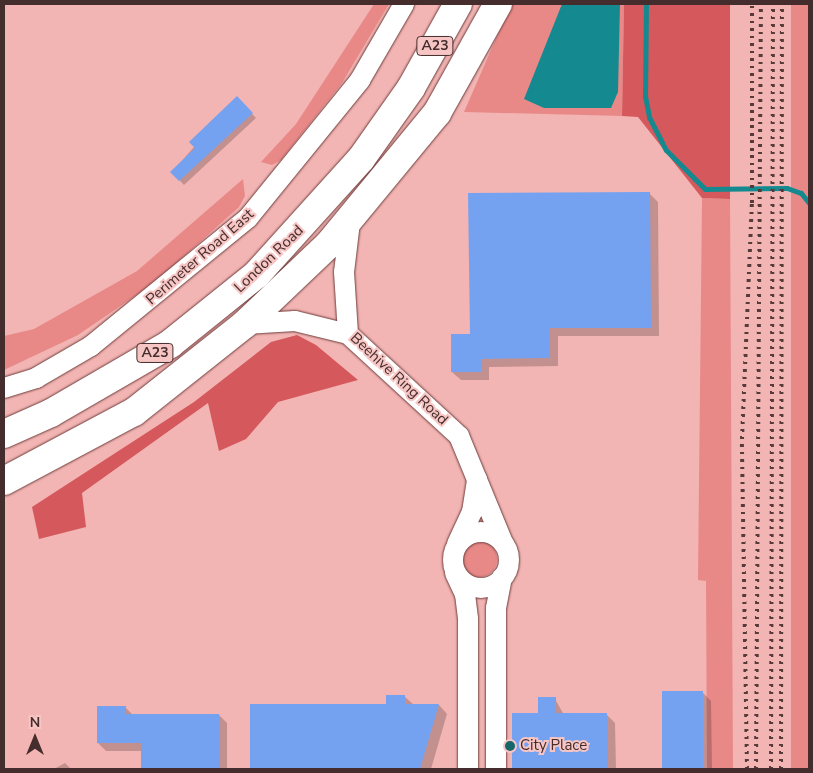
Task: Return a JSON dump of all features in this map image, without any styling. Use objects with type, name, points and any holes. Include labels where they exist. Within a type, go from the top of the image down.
[{"type":"main road","name":"London Road","points":[[4,434],[51,413],[170,344],[257,274],[361,159],[411,88],[458,4]]},
{"type":"main road","name":"London Road","points":[[4,481],[134,412],[245,324],[350,222],[437,113],[498,4]]},
{"type":"street","name":"Perimeter Road East","points":[[4,388],[36,378],[91,346],[248,218],[360,80],[404,4]]},
{"type":"street","name":"Beehive Ring Road","points":[[350,222],[344,272],[348,334],[454,430],[476,469],[503,543]]},
{"type":"street","points":[[245,324],[295,321],[348,334]]},
{"type":"street","points":[[468,769],[468,619],[465,594],[455,573],[455,548],[472,512],[476,469]]},
{"type":"street","points":[[455,548],[476,532],[490,534],[503,543],[509,562],[502,578],[496,608],[496,769]]},
{"type":"street","points":[[455,573],[476,588],[491,587],[502,578]]},
{"type":"shaded area","points":[[374,4],[389,4],[342,83],[281,160],[272,165],[261,162],[296,124]]},
{"type":"shaded area","points":[[511,4],[624,4],[622,116],[464,112]]},
{"type":"shaded area","points":[[624,4],[730,4],[730,199],[702,198],[638,117],[622,116]]},
{"type":"shaded area","points":[[791,4],[809,4],[809,769],[791,769]]},
{"type":"shaded area","points":[[243,179],[245,196],[239,207],[154,283],[78,335],[4,370],[4,336],[34,329],[137,271]]},
{"type":"shaded area","points":[[702,198],[730,199],[733,769],[707,769],[706,581],[698,580]]},
{"type":"shaded area","points":[[297,335],[316,345],[358,380],[278,402],[246,439],[219,451],[208,403],[82,493],[86,527],[39,539],[32,507],[194,402],[271,342]]},
{"type":"shaded area","points":[[479,541],[491,547],[497,559],[491,571],[479,577],[467,571],[461,559],[467,547]]},
{"type":"water","points":[[562,4],[620,4],[618,92],[611,108],[544,108],[524,99]]},
{"type":"building","points":[[237,96],[253,113],[179,181],[170,172],[195,148],[189,142]]},
{"type":"building","points":[[650,192],[651,328],[550,328],[550,358],[481,359],[481,372],[451,372],[451,334],[470,334],[468,193]]},
{"type":"building","points":[[662,691],[703,691],[703,769],[662,769]]},
{"type":"building","points":[[386,695],[405,695],[405,704],[439,704],[420,769],[250,769],[250,704],[386,704]]},
{"type":"building","points":[[538,697],[556,697],[556,713],[607,713],[608,769],[512,769],[512,713],[538,713]]},
{"type":"building","points":[[97,706],[126,706],[126,714],[219,714],[220,769],[141,769],[141,743],[97,743]]},
{"type":"waterway","points":[[646,4],[645,96],[649,117],[666,150],[705,189],[787,188],[801,193],[809,203]]},
{"type":"railway","points":[[747,769],[742,439],[752,203],[752,4]]},
{"type":"railway","points":[[756,769],[761,4]]},
{"type":"railway","points":[[771,769],[773,4]]},
{"type":"railway","points":[[781,769],[782,4]]},
{"type":"place","name":"City Place","points":[[510,746]]}]
